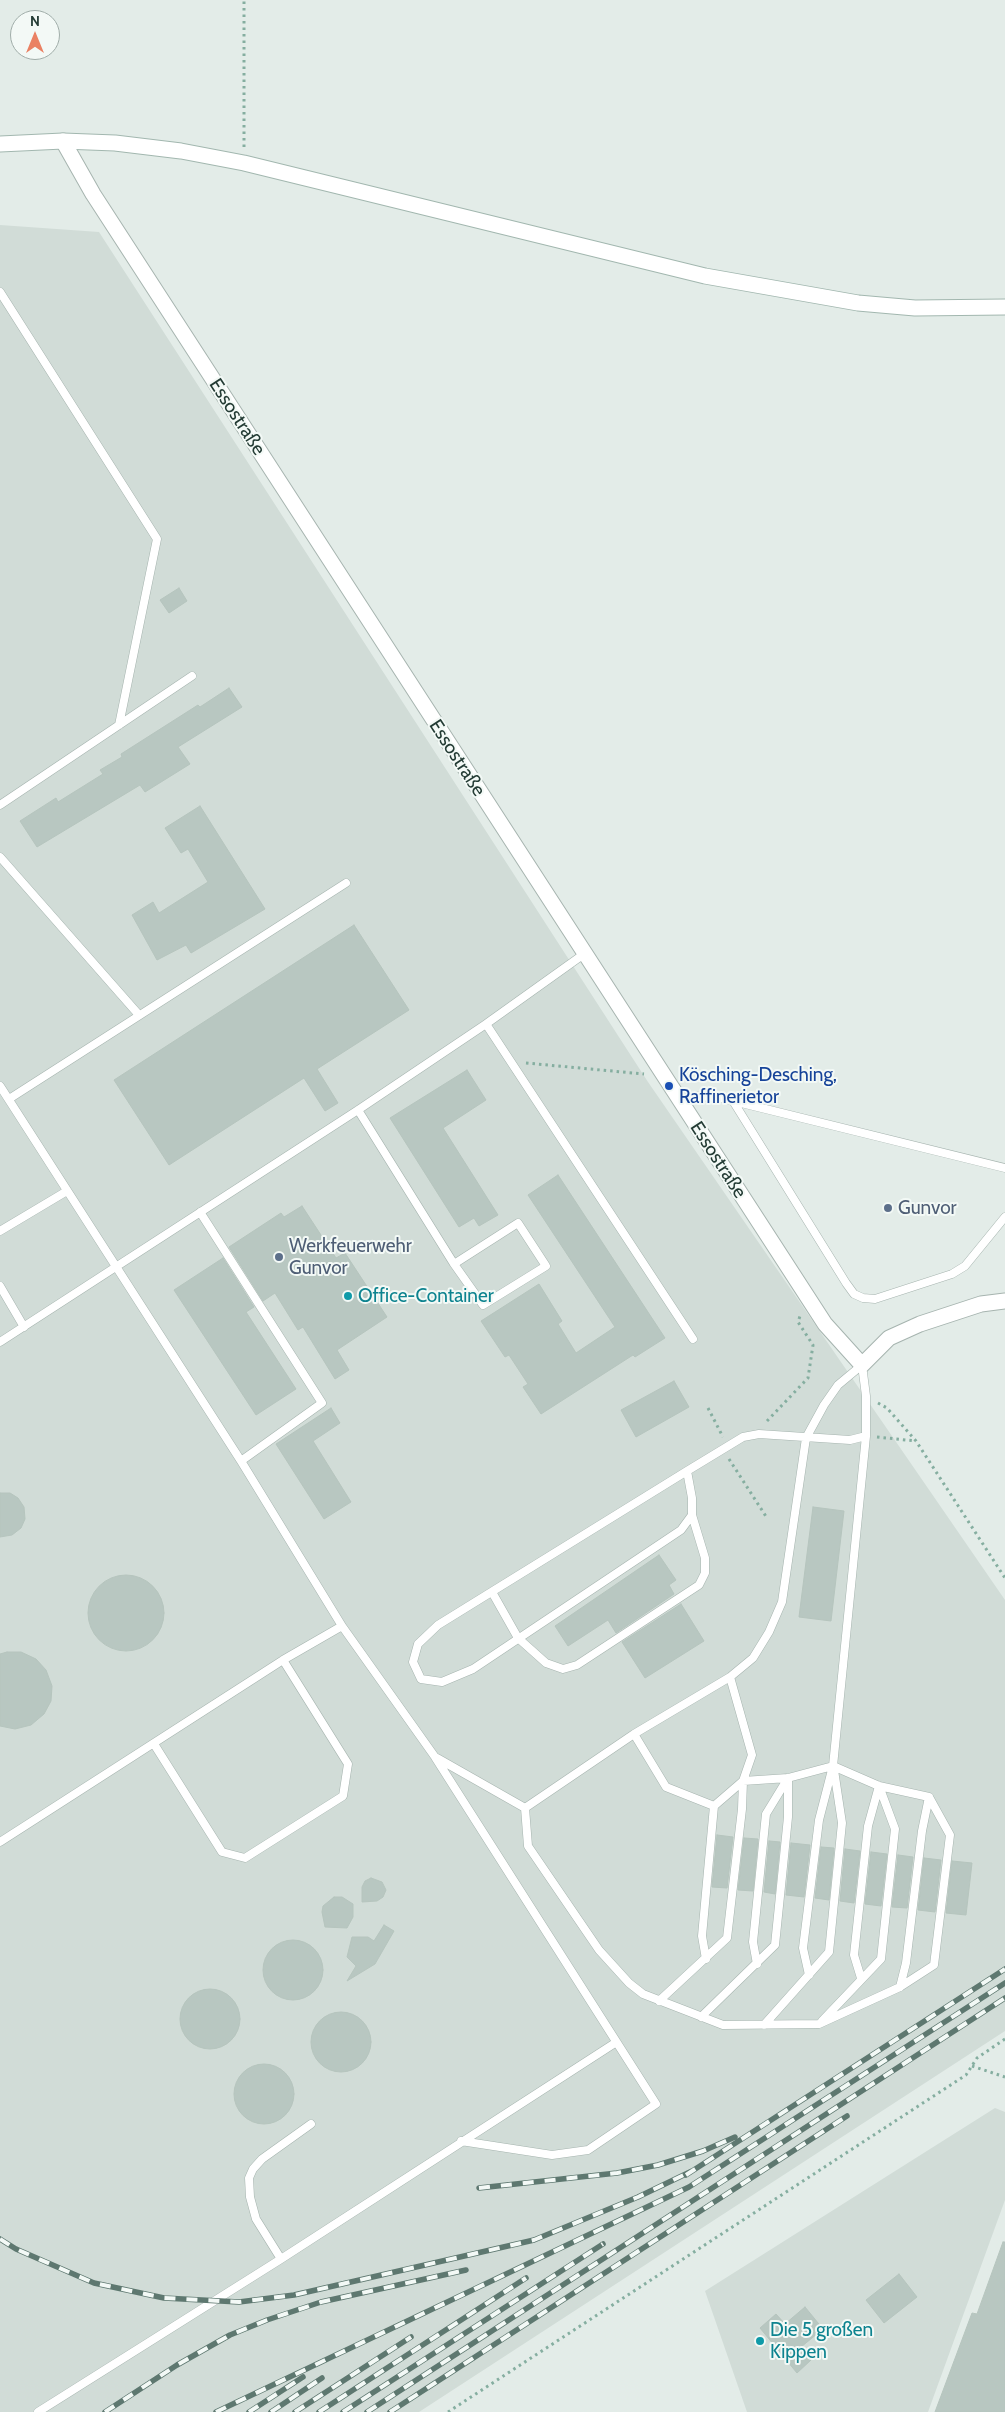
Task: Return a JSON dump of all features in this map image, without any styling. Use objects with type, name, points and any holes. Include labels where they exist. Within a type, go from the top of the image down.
[{"type":"street","points":[[0,144],[63,141],[115,143],[181,151],[244,163],[705,276],[858,303],[916,308],[1005,307]]},
{"type":"street","name":"Essostraße","points":[[63,141],[93,194],[677,1099],[825,1324],[862,1365]]},
{"type":"street","points":[[862,1365],[889,1338],[920,1324],[981,1304],[1005,1301]]},
{"type":"lane","points":[[0,292],[157,539],[119,725]]},
{"type":"lane","points":[[0,804],[192,676]]},
{"type":"lane","points":[[0,857],[139,1015]]},
{"type":"lane","points":[[8,1099],[346,883]]},
{"type":"lane","points":[[0,1342],[118,1268],[200,1212],[358,1110],[486,1024],[584,954]]},
{"type":"lane","points":[[486,1024],[693,1339]]},
{"type":"lane","points":[[0,1086],[241,1461],[342,1626],[435,1757],[615,2043],[656,2104],[588,2150],[552,2155],[461,2141]]},
{"type":"lane","points":[[677,1099],[696,1096],[733,1101],[1005,1168]]},
{"type":"lane","points":[[733,1101],[846,1284],[854,1294],[863,1298],[875,1299],[952,1274],[965,1266],[1005,1217]]},
{"type":"lane","points":[[358,1110],[454,1264],[482,1305],[546,1266],[518,1223],[454,1264]]},
{"type":"lane","points":[[0,1231],[67,1191]]},
{"type":"lane","points":[[200,1212],[322,1403],[241,1461]]},
{"type":"lane","points":[[0,1286],[24,1326]]},
{"type":"lane","points":[[810,1975],[802,1948],[819,1820],[833,1766],[866,1436],[866,1396],[862,1365]]},
{"type":"lane","points":[[525,1808],[634,1734],[730,1677],[753,1658],[769,1632],[782,1602],[806,1438],[838,1384],[862,1365]]},
{"type":"lane","points":[[692,1515],[681,1530],[473,1669],[442,1682],[422,1678],[413,1662],[418,1644],[438,1625],[743,1437],[759,1434],[850,1440],[866,1436]]},
{"type":"lane","points":[[492,1592],[518,1638],[546,1663],[563,1669],[577,1666],[699,1585],[705,1573],[705,1558],[692,1515],[692,1498],[687,1471]]},
{"type":"lane","points":[[0,1842],[283,1660],[342,1626]]},
{"type":"lane","points":[[154,1744],[222,1852],[245,1858],[343,1796],[348,1764],[283,1660]]},
{"type":"lane","points":[[659,2000],[727,1938],[742,1809],[742,1780],[752,1755],[730,1677]]},
{"type":"lane","points":[[634,1734],[666,1787],[714,1806]]},
{"type":"lane","points":[[435,1757],[525,1808]]},
{"type":"lane","points":[[764,2025],[829,1952],[842,1823],[833,1766]]},
{"type":"lane","points":[[525,1808],[528,1846],[600,1950],[629,1983],[643,1994],[723,2025],[819,2024],[900,1988],[934,1965],[950,1835],[929,1798],[879,1786],[833,1766],[788,1778],[742,1780],[714,1806],[702,1936],[706,1959]]},
{"type":"lane","points":[[757,1964],[753,1942],[766,1814],[788,1778]]},
{"type":"lane","points":[[701,2017],[775,1945],[788,1817],[788,1778]]},
{"type":"lane","points":[[819,2024],[881,1959],[895,1829],[879,1786]]},
{"type":"lane","points":[[861,1978],[854,1955],[868,1826],[879,1786]]},
{"type":"lane","points":[[900,1988],[906,1963],[922,1831],[929,1798]]},
{"type":"lane","points":[[38,2412],[281,2259],[615,2043]]},
{"type":"lane","points":[[281,2259],[256,2219],[250,2197],[249,2178],[253,2169],[262,2159],[311,2124]]},
{"type":"path","points":[[244,0],[244,163]]},
{"type":"path","points":[[510,1061],[663,1076]]},
{"type":"path","points":[[759,1434],[766,1422],[808,1378],[813,1345],[798,1322],[805,1293]]},
{"type":"path","points":[[866,1396],[887,1408],[916,1441],[1005,1578]]},
{"type":"path","points":[[708,1408],[730,1461],[767,1518]]},
{"type":"path","points":[[448,2412],[966,2076],[977,2058],[1005,2039]]},
{"type":"path","points":[[972,2066],[1005,2077]]},
{"type":"shaded area","points":[[0,225],[99,232],[648,1082],[1005,1600],[1005,2031],[419,2412],[0,2412]]},
{"type":"shaded area","points":[[995,2108],[1005,2112],[1005,2200],[928,2412],[747,2412],[705,2291]]},
{"type":"building","points":[[179,588],[187,601],[169,613],[160,600]]},
{"type":"building","points":[[229,688],[242,707],[178,747],[190,764],[145,792],[140,785],[37,847],[20,821],[56,798],[58,802],[103,774],[100,770],[122,757],[121,754],[198,705],[200,707]]},
{"type":"building","points":[[200,806],[265,909],[191,953],[186,945],[157,960],[132,915],[153,902],[159,913],[208,882],[188,849],[181,853],[165,828]]},
{"type":"building","points":[[354,925],[409,1010],[317,1069],[338,1103],[325,1111],[304,1078],[169,1165],[114,1080]]},
{"type":"building","points":[[467,1070],[486,1100],[443,1128],[498,1215],[479,1226],[474,1218],[459,1227],[390,1118]]},
{"type":"building","points":[[558,1175],[665,1338],[635,1357],[633,1355],[541,1414],[523,1387],[528,1384],[509,1355],[505,1357],[481,1321],[539,1284],[562,1321],[558,1324],[576,1353],[615,1327],[528,1195]]},
{"type":"building","points":[[302,1206],[336,1258],[345,1253],[387,1317],[337,1350],[349,1370],[335,1379],[303,1327],[298,1330],[275,1293],[263,1301],[229,1247],[281,1213],[284,1217]]},
{"type":"building","points":[[223,1258],[254,1307],[246,1312],[296,1389],[256,1415],[174,1290]]},
{"type":"building","points":[[674,1381],[689,1407],[636,1437],[621,1410]]},
{"type":"building","points":[[331,1408],[340,1423],[313,1441],[351,1502],[324,1519],[276,1444]]},
{"type":"building","points":[[0,1493],[10,1493],[18,1498],[24,1507],[25,1519],[21,1528],[12,1535],[0,1537]]},
{"type":"building","points":[[813,1507],[844,1511],[831,1621],[799,1617]]},
{"type":"building","points":[[659,1555],[676,1580],[669,1585],[674,1594],[616,1633],[608,1620],[568,1646],[555,1626]]},
{"type":"building","points":[[119,1575],[133,1575],[147,1581],[158,1592],[164,1606],[161,1628],[153,1640],[133,1651],[119,1651],[105,1645],[94,1634],[88,1620],[88,1606],[94,1592],[105,1581]]},
{"type":"building","points":[[681,1604],[704,1641],[645,1678],[622,1642]]},
{"type":"building","points":[[21,1652],[36,1659],[46,1670],[52,1686],[51,1701],[44,1714],[31,1725],[15,1729],[0,1726],[0,1654]]},
{"type":"building","points":[[717,1835],[733,1837],[727,1888],[712,1887]]},
{"type":"building","points":[[744,1838],[758,1839],[753,1891],[738,1890]]},
{"type":"building","points":[[769,1841],[780,1842],[775,1894],[764,1892]]},
{"type":"building","points":[[791,1843],[810,1845],[804,1897],[786,1895]]},
{"type":"building","points":[[821,1847],[834,1848],[829,1900],[815,1898]]},
{"type":"building","points":[[845,1849],[860,1851],[854,1903],[840,1901]]},
{"type":"building","points":[[871,1852],[887,1854],[881,1906],[865,1904]]},
{"type":"building","points":[[898,1855],[913,1857],[907,1908],[892,1907]]},
{"type":"building","points":[[924,1858],[941,1860],[935,1912],[918,1910]]},
{"type":"building","points":[[952,1861],[972,1863],[966,1915],[946,1913]]},
{"type":"building","points":[[371,1878],[382,1882],[386,1890],[383,1897],[377,1901],[362,1902],[362,1887],[365,1881]]},
{"type":"building","points":[[334,1897],[342,1897],[353,1904],[353,1917],[347,1928],[325,1927],[322,1912],[323,1906]]},
{"type":"building","points":[[384,1925],[394,1931],[375,1964],[347,1981],[356,1966],[347,1957],[352,1937],[368,1937],[374,1941]]},
{"type":"building","points":[[287,1940],[299,1940],[310,1945],[318,1953],[323,1964],[321,1982],[310,1995],[299,2000],[287,2000],[276,1995],[268,1987],[263,1976],[263,1964],[268,1953],[276,1945]]},
{"type":"building","points":[[204,1989],[216,1989],[227,1994],[235,2002],[240,2013],[238,2031],[227,2044],[216,2049],[204,2049],[193,2044],[185,2036],[180,2025],[180,2013],[185,2002],[193,1994]]},
{"type":"building","points":[[335,2012],[347,2012],[358,2017],[366,2025],[371,2036],[369,2054],[358,2067],[347,2072],[335,2072],[324,2067],[316,2059],[311,2048],[311,2036],[316,2025],[324,2017]]},
{"type":"building","points":[[258,2064],[270,2064],[281,2069],[289,2077],[294,2088],[292,2106],[281,2119],[270,2124],[258,2124],[247,2119],[239,2111],[234,2100],[234,2088],[239,2077],[247,2069]]},
{"type":"building","points":[[1003,2242],[1005,2242],[1005,2412],[935,2412],[972,2313],[977,2314]]},
{"type":"building","points":[[899,2274],[917,2297],[884,2323],[866,2300]]},
{"type":"building","points":[[805,2307],[823,2329],[801,2347],[811,2360],[797,2373],[760,2328],[776,2314],[785,2324]]},
{"type":"railway","points":[[686,2175],[1005,1969]]},
{"type":"railway","points":[[216,2412],[689,2187],[1005,1983]]},
{"type":"railway","points":[[367,2412],[1005,1998]]},
{"type":"railway","points":[[390,2412],[847,2116]]},
{"type":"railway","points":[[479,2188],[617,2173],[658,2165],[703,2151],[735,2137]]},
{"type":"railway","points":[[0,2239],[16,2249],[94,2283],[164,2298],[239,2302],[294,2295],[534,2240],[638,2197],[692,2171]]},
{"type":"railway","points":[[343,2412],[603,2244]]},
{"type":"railway","points":[[105,2412],[177,2365],[230,2335],[267,2320],[321,2302],[466,2270]]},
{"type":"railway","points":[[319,2412],[526,2278]]},
{"type":"railway","points":[[295,2412],[411,2337]]},
{"type":"railway","points":[[249,2412],[303,2377]]},
{"type":"railway","points":[[271,2412],[322,2378]]},
{"type":"place","name":"Kösching-Desching, Raffinerietor","points":[[669,1086]]},
{"type":"place","name":"Gunvor","points":[[888,1208]]},
{"type":"place","name":"Werkfeuerwehr Gunvor","points":[[279,1257]]},
{"type":"place","name":"Office-Container","points":[[348,1296]]},
{"type":"place","name":"Die 5 großen Kippen","points":[[760,2341]]}]
